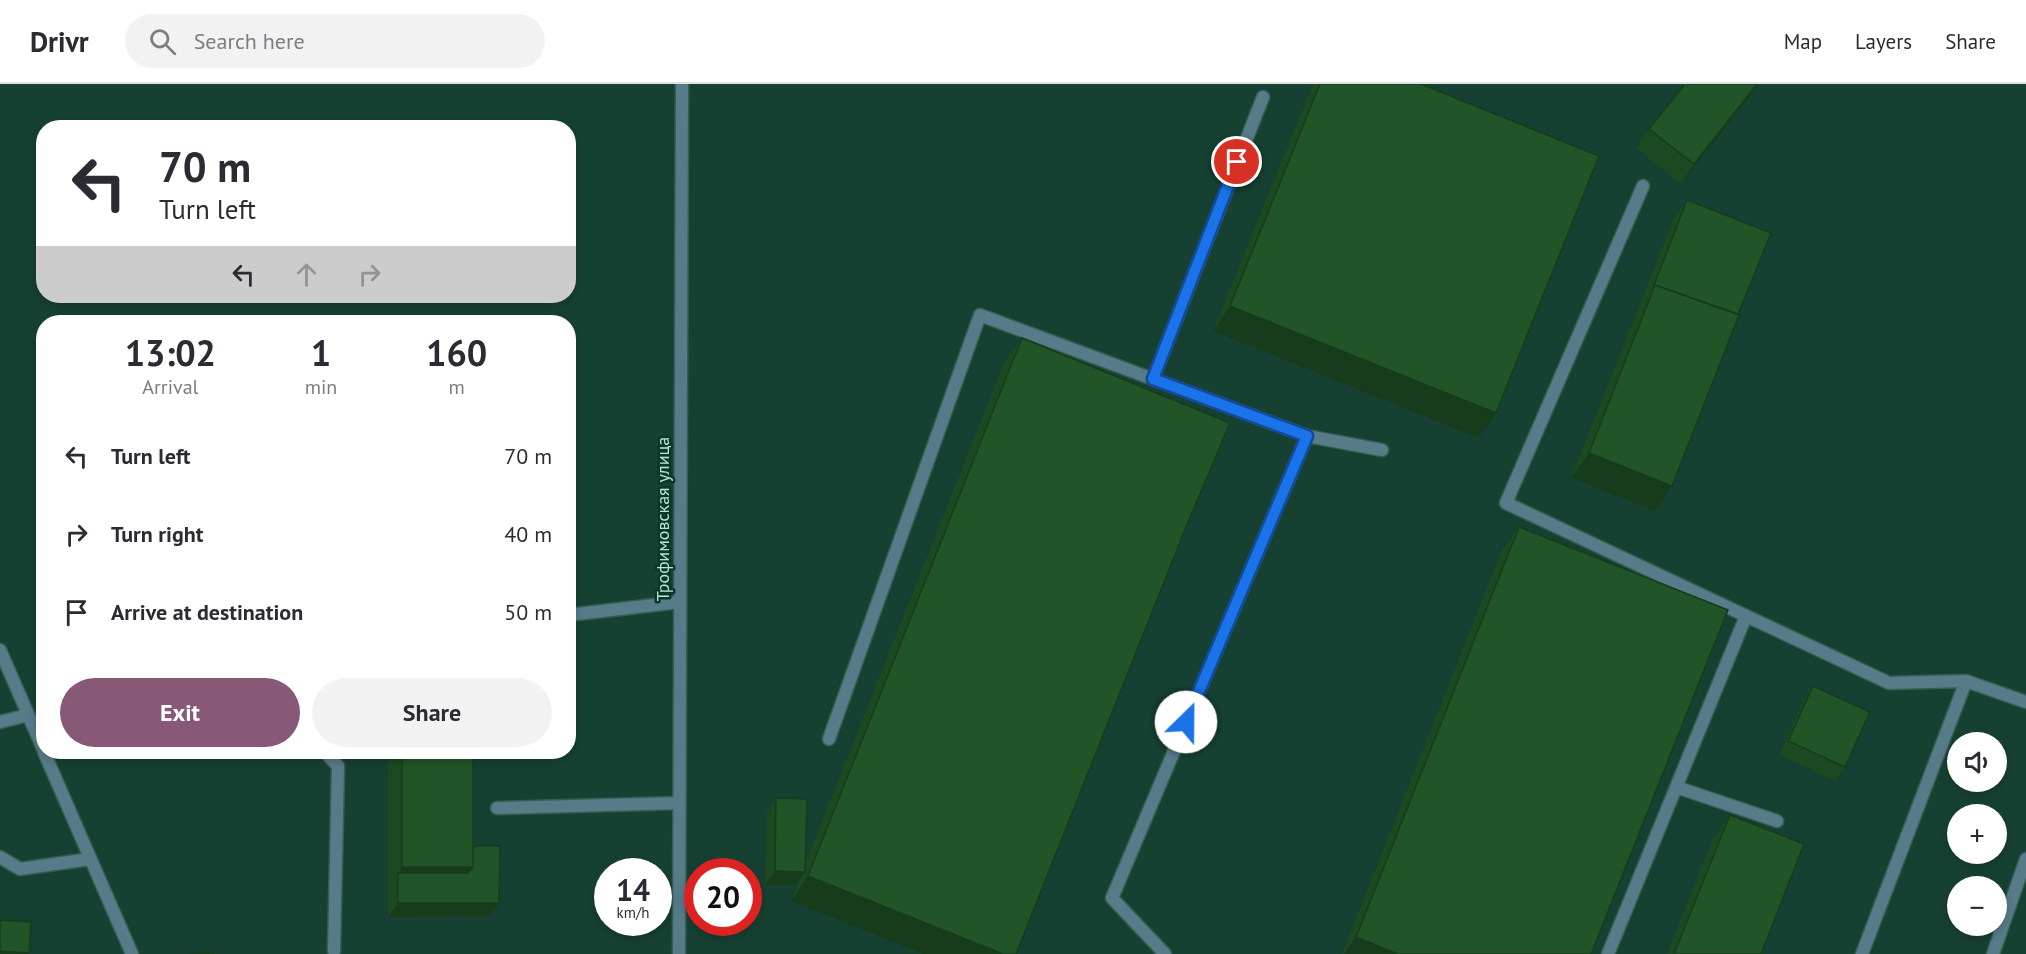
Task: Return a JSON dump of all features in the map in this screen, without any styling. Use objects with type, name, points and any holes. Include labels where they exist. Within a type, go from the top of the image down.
[{"type":"street","name":"Трофимовская улица","points":[[679,954],[682,84]]},
{"type":"street","points":[[1153,379],[1263,98]]},
{"type":"street","points":[[1643,186],[1506,503],[1889,682],[1965,681],[2026,702]]},
{"type":"street","points":[[830,739],[980,315],[1307,436],[1382,450]]},
{"type":"street","points":[[1165,954],[1112,898],[1307,436]]},
{"type":"street","points":[[576,614],[681,602]]},
{"type":"street","points":[[1608,954],[1746,616]]},
{"type":"street","points":[[0,650],[36,733]]},
{"type":"street","points":[[1862,954],[1965,681]]},
{"type":"street","points":[[0,722],[28,715]]},
{"type":"street","points":[[47,759],[132,954]]},
{"type":"street","points":[[332,759],[338,766],[334,951]]},
{"type":"street","points":[[1676,787],[1776,821]]},
{"type":"street","points":[[497,808],[679,803]]},
{"type":"street","points":[[0,857],[20,869],[90,859]]},
{"type":"street","points":[[1993,954],[2026,859]]},
{"type":"building","points":[[1320,84],[1421,84],[1599,156],[1496,413],[1230,306]]},
{"type":"building","points":[[1685,84],[1757,84],[1694,164],[1649,129]]},
{"type":"building","points":[[1687,200],[1771,233],[1738,314],[1655,285],[1652,290]]},
{"type":"building","points":[[1655,285],[1739,315],[1672,486],[1589,453]]},
{"type":"building","points":[[1022,338],[1230,423],[1186,527],[1016,954],[1003,954],[808,876]]},
{"type":"building","points":[[1519,527],[1728,610],[1591,954],[1398,954],[1356,937]]},
{"type":"building","points":[[1813,686],[1870,712],[1845,767],[1788,741]]},
{"type":"building","points":[[402,759],[473,759],[473,867],[402,867]]},
{"type":"building","points":[[776,798],[807,799],[805,872],[775,871]]},
{"type":"building","points":[[1730,815],[1804,844],[1761,954],[1674,954]]},
{"type":"building","points":[[473,846],[500,846],[499,903],[398,903],[398,873],[468,873],[473,867]]},
{"type":"building","points":[[0,920],[31,922],[29,953],[0,951]]},
{"type":"building","points":[[213,952],[213,954],[187,954]]},
{"type":"route","points":[[1186,722],[1307,436],[1153,379],[1237,162]]}]
